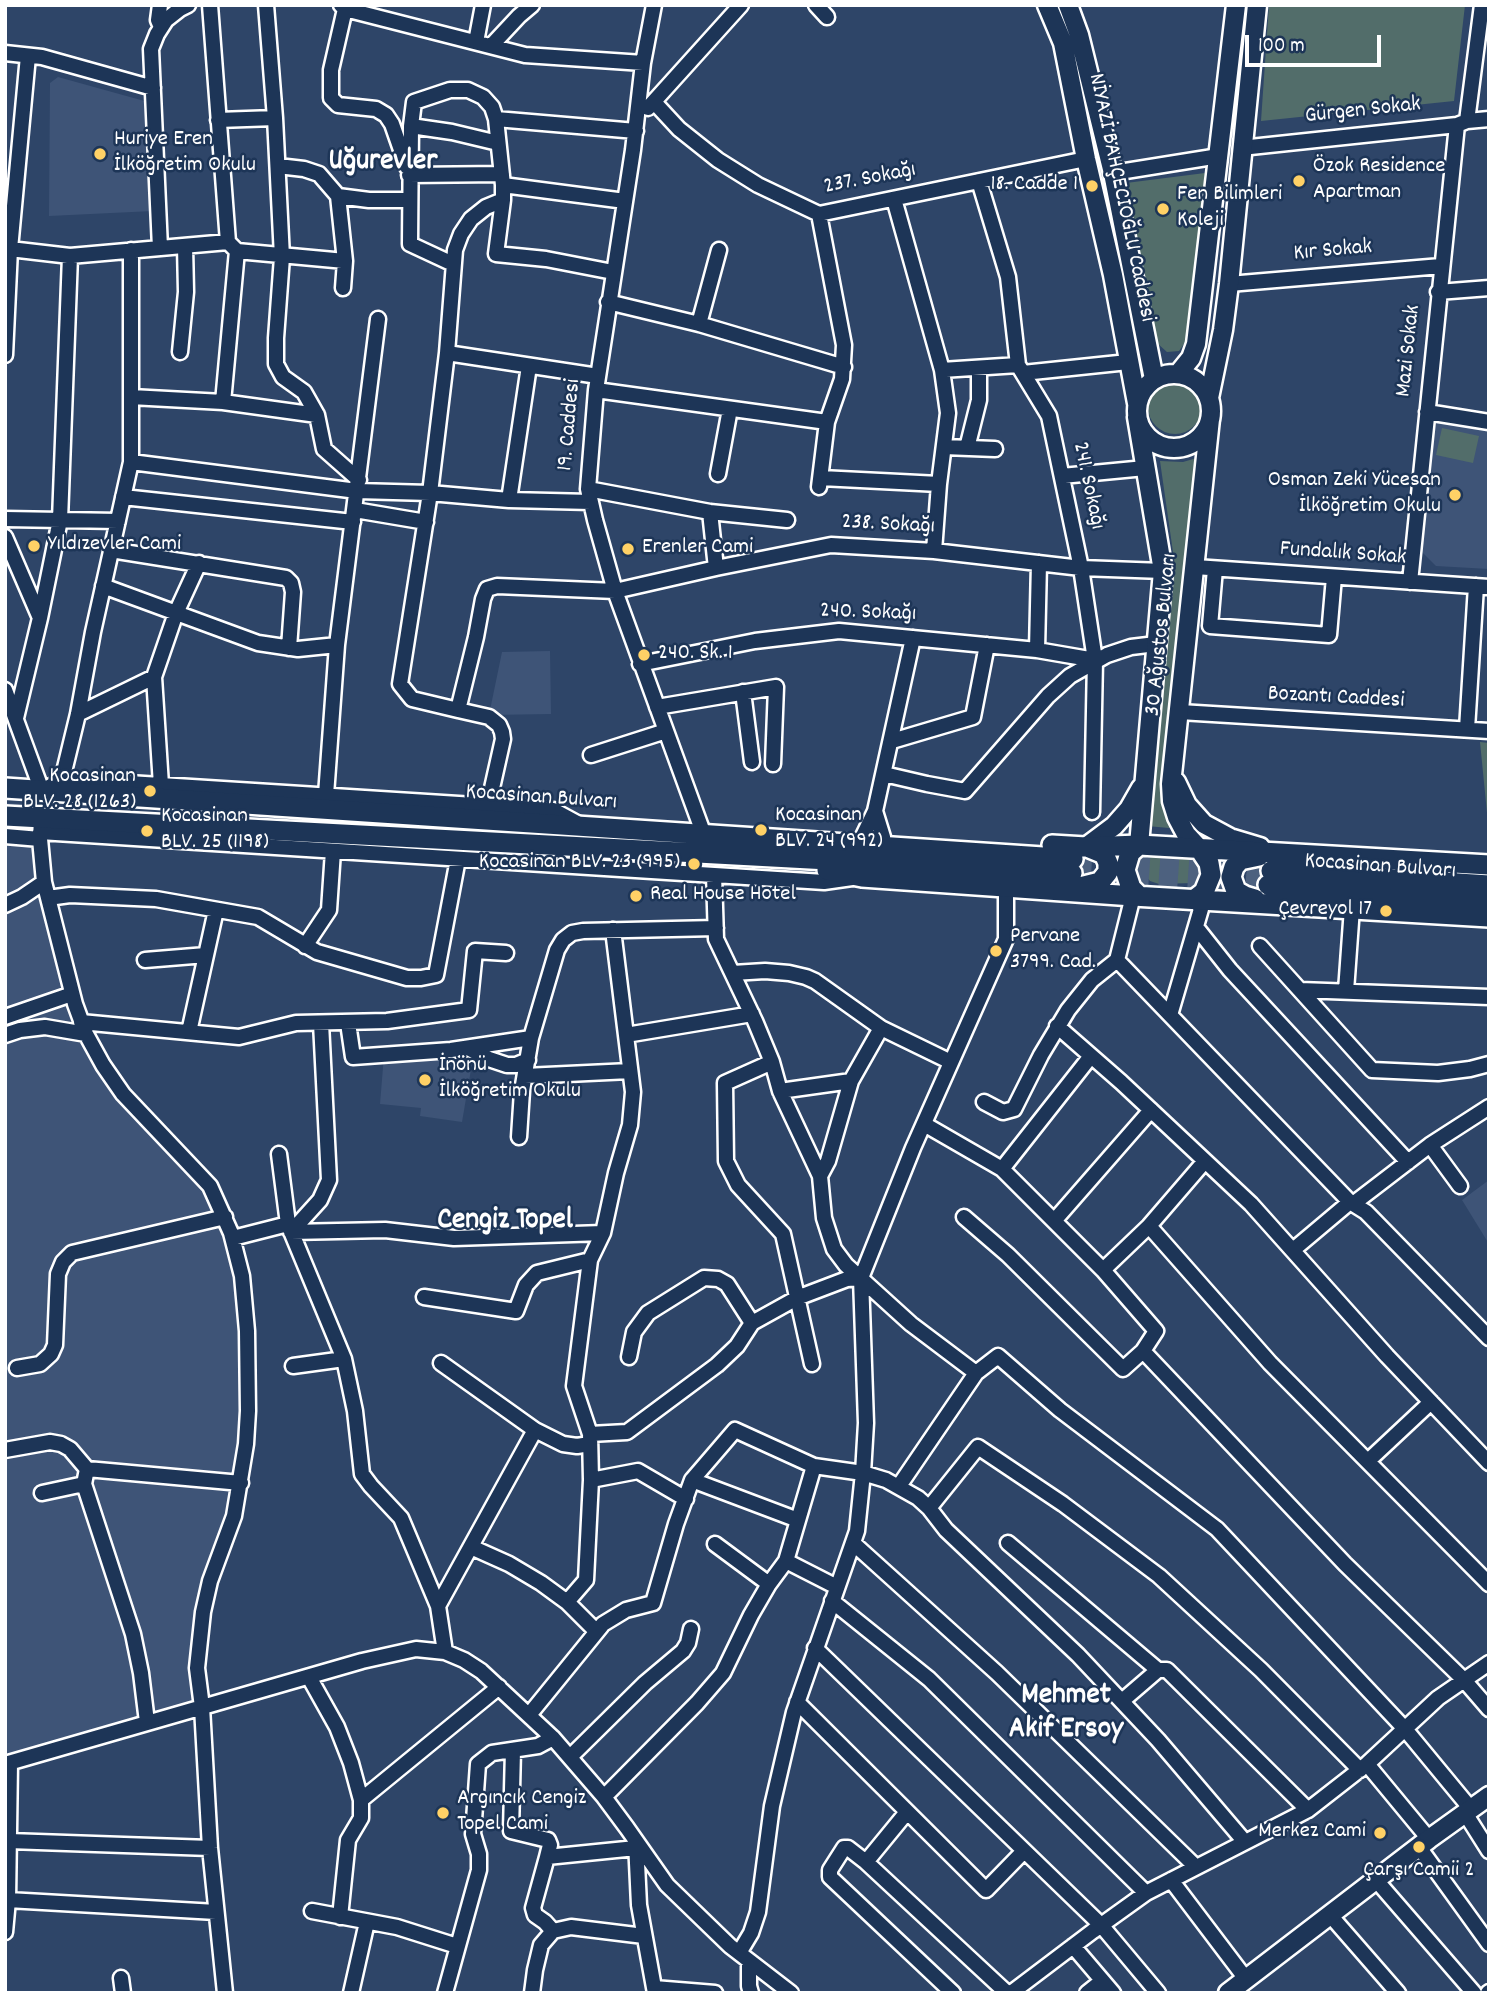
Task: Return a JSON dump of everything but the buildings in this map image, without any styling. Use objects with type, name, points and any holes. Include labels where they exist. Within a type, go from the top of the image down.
[{"type":"highway","name":"Kocasinan Bulvarı","points":[[5,788],[704,835],[763,848]]},
{"type":"highway","points":[[40,830],[37,818],[30,812],[27,804],[30,796],[42,791]]},
{"type":"highway","name":"Kocasinan Bulvarı","points":[[5,816],[40,830],[763,848],[1074,867]]},
{"type":"highway","points":[[763,848],[826,834],[883,837],[1074,867],[1136,896],[1489,917]]},
{"type":"highway","points":[[1136,896],[1125,870],[1128,859],[1139,845]]},
{"type":"highway","points":[[763,848],[862,877],[1006,886],[1139,845],[1489,865]]},
{"type":"highway","points":[[1195,899],[1207,887],[1210,875],[1209,863],[1199,848]]},
{"type":"highway","points":[[1277,904],[1240,894],[1233,886],[1231,877],[1240,860],[1281,853]]},
{"type":"highway","name":"Kocasinan Bulvarı","points":[[1489,885],[1269,878],[1489,899]]},
{"type":"main road","name":"NİYAZİ BAHÇECİOĞLU Caddesi","points":[[1047,5],[1063,43],[1113,275],[1137,410]]},
{"type":"main road","name":"NİYAZİ BAHÇECİOĞLU Caddesi","points":[[1068,5],[1079,34],[1113,173],[1154,379]]},
{"type":"main road","points":[[1178,374],[1194,351],[1198,329],[1236,5]]},
{"type":"main road","points":[[1209,398],[1195,380],[1178,374],[1167,374],[1154,379],[1143,389],[1137,410],[1139,424],[1147,437],[1158,445],[1173,448],[1194,443],[1204,432],[1210,419],[1209,398],[1229,284],[1257,5]]},
{"type":"main road","points":[[1198,329],[1223,330]]},
{"type":"main road","name":"30 Ağustos Bulvarı","points":[[1137,410],[1163,571],[1139,845]]},
{"type":"main road","name":"30 Ağustos Bulvarı","points":[[1199,848],[1181,826],[1174,809],[1171,784],[1210,419]]},
{"type":"main road","points":[[1173,769],[1182,797],[1204,824],[1230,838],[1281,853]]},
{"type":"main road","points":[[1074,867],[1122,817],[1144,781]]},
{"type":"main road","points":[[1228,1993],[1489,1796]]},
{"type":"street","points":[[160,5],[158,16],[161,27]]},
{"type":"street","points":[[160,248],[152,49],[161,27],[184,7],[208,5],[232,247],[223,402]]},
{"type":"street","points":[[266,5],[282,257],[276,364],[284,377],[304,392],[317,415],[324,449],[358,486]]},
{"type":"street","points":[[476,42],[483,5]]},
{"type":"street","points":[[491,46],[532,5]]},
{"type":"street","points":[[496,119],[636,125],[741,5]]},
{"type":"street","points":[[816,5],[827,17]]},
{"type":"street","name":"Mazi Sokak","points":[[1410,582],[1441,266],[1482,5]]},
{"type":"street","points":[[410,175],[386,115],[376,110],[338,105],[331,98],[331,71],[343,7],[367,10],[525,55],[643,63]]},
{"type":"street","name":"19. Caddesi","points":[[651,7],[597,383],[590,495],[615,591],[704,835]]},
{"type":"street","points":[[5,53],[42,57],[153,88]]},
{"type":"street","points":[[5,355],[8,248],[28,55]]},
{"type":"street","points":[[391,124],[414,102],[450,90],[468,90],[483,97],[492,107],[496,119],[502,179],[503,200],[496,254],[546,259],[613,272]]},
{"type":"street","points":[[414,102],[411,126],[410,244],[453,264]]},
{"type":"street","name":"237. Sokağı","points":[[654,102],[689,138],[728,167],[779,196],[819,214],[1086,159]]},
{"type":"street","points":[[218,120],[275,118]]},
{"type":"street","name":"Gürgen Sokak","points":[[1241,148],[1489,119]]},
{"type":"street","points":[[411,126],[498,143]]},
{"type":"street","points":[[1113,173],[1219,156]]},
{"type":"street","points":[[278,166],[319,174],[338,195],[345,261],[343,288]]},
{"type":"street","points":[[410,175],[502,179],[625,201]]},
{"type":"street","name":"241. Sokağı","points":[[979,181],[1008,277],[1021,369],[1049,416],[1081,568],[1095,660],[1092,812]]},
{"type":"street","points":[[338,195],[369,201],[410,200]]},
{"type":"street","points":[[894,199],[942,370],[948,413],[934,551]]},
{"type":"street","points":[[488,806],[503,740],[499,725],[489,717],[412,699],[400,684],[430,493],[457,241],[465,226],[478,213],[503,200]]},
{"type":"street","points":[[819,214],[843,333],[844,367],[827,422],[820,482],[939,484]]},
{"type":"street","points":[[8,248],[70,256],[185,246],[232,247],[282,257],[345,261]]},
{"type":"street","points":[[180,352],[186,292],[185,246]]},
{"type":"street","points":[[62,780],[131,462],[131,250]]},
{"type":"street","points":[[699,324],[719,250]]},
{"type":"street","points":[[16,718],[60,520],[70,256]]},
{"type":"street","name":"Kır Sokak","points":[[1229,284],[1441,266]]},
{"type":"street","points":[[1438,292],[1489,288]]},
{"type":"street","points":[[608,302],[699,324],[844,367]]},
{"type":"street","points":[[326,795],[337,645],[378,319]]},
{"type":"street","points":[[447,353],[529,366],[597,383],[730,409],[827,422]]},
{"type":"street","points":[[942,370],[1021,369],[1129,362]]},
{"type":"street","points":[[509,500],[529,366]]},
{"type":"street","points":[[967,448],[979,400],[979,368]]},
{"type":"street","points":[[131,397],[223,402],[317,415]]},
{"type":"street","points":[[718,474],[730,409]]},
{"type":"street","points":[[1427,412],[1489,422]]},
{"type":"street","points":[[944,447],[995,449]]},
{"type":"street","points":[[131,462],[509,500],[590,495],[787,520]]},
{"type":"street","points":[[1062,476],[1145,468]]},
{"type":"street","points":[[123,497],[426,522]]},
{"type":"street","points":[[710,512],[716,568]]},
{"type":"street","points":[[5,519],[117,521]]},
{"type":"street","points":[[5,537],[40,618]]},
{"type":"street","name":"238. Sokağı","points":[[458,710],[483,599],[487,589],[497,586],[615,591],[831,545],[934,551],[1081,568],[1163,571]]},
{"type":"street","points":[[111,550],[282,576],[289,580],[292,586],[289,648]]},
{"type":"street","points":[[162,785],[154,677],[176,613],[199,563]]},
{"type":"street","points":[[1037,650],[1039,563]]},
{"type":"street","name":"Fundalık Sokak","points":[[1195,567],[1482,586]]},
{"type":"street","points":[[1215,569],[1210,626],[1329,635],[1334,577]]},
{"type":"street","points":[[103,586],[258,643],[311,649],[337,645]]},
{"type":"street","points":[[1467,729],[1482,586]]},
{"type":"street","name":"240. Sokağı","points":[[640,664],[755,641],[839,631],[1037,650],[1095,660]]},
{"type":"street","points":[[863,836],[875,811],[913,638]]},
{"type":"street","points":[[884,774],[965,791],[1059,685],[1082,667],[1131,647],[1156,644]]},
{"type":"street","points":[[892,741],[974,718],[987,645]]},
{"type":"street","points":[[78,714],[154,677]]},
{"type":"street","points":[[657,707],[776,687],[773,764]]},
{"type":"street","points":[[6,691],[42,791],[62,780],[553,810],[583,827]]},
{"type":"street","points":[[743,692],[751,762]]},
{"type":"street","name":"Bozantı Caddesi","points":[[1180,712],[1489,731]]},
{"type":"street","points":[[591,755],[666,731]]},
{"type":"street","points":[[875,811],[883,837]]},
{"type":"street","points":[[5,836],[40,830],[824,883],[862,877]]},
{"type":"street","points":[[40,830],[44,882],[83,1028],[123,1094],[210,1186],[233,1238],[242,1276],[247,1331],[248,1419],[241,1483],[234,1516],[210,1581],[203,1612],[197,1668],[202,1707],[210,1848],[225,1993]]},
{"type":"street","points":[[305,946],[330,910],[333,851]]},
{"type":"street","points":[[48,898],[70,895],[156,899],[258,917],[317,952],[407,978],[421,978],[436,975],[458,859]]},
{"type":"street","points":[[715,875],[716,939],[752,1014],[772,1062],[780,1091],[820,1176],[824,1217],[830,1239],[840,1258],[911,1324],[976,1373]]},
{"type":"street","points":[[5,905],[44,882]]},
{"type":"street","points":[[751,1993],[744,1957],[758,1912],[774,1796],[797,1702],[857,1531],[863,1473],[866,1389],[861,1278],[924,1124],[1006,939],[1006,886]]},
{"type":"street","points":[[984,1102],[1003,1112],[1014,1109],[1057,1026],[1083,989],[1117,960],[1136,896]]},
{"type":"street","points":[[1170,1015],[1201,909],[1195,899]]},
{"type":"street","points":[[1346,991],[1352,908]]},
{"type":"street","points":[[189,1032],[216,910]]},
{"type":"street","points":[[1196,927],[1230,970],[1408,1162]]},
{"type":"street","points":[[519,1138],[531,1038],[559,944],[567,936],[577,932],[716,928]]},
{"type":"street","points":[[567,1602],[586,1580],[592,1480],[590,1439],[574,1386],[590,1260],[603,1233],[630,1125],[633,1092],[613,930]]},
{"type":"street","points":[[1260,946],[1372,1070],[1438,1073],[1489,1064]]},
{"type":"street","points":[[5,1035],[45,1027],[189,1032],[239,1037],[296,1023],[387,1021],[469,1010],[475,951],[506,953]]},
{"type":"street","points":[[145,960],[206,955]]},
{"type":"street","points":[[1117,960],[1351,1203],[1366,1212],[1489,1338]]},
{"type":"street","points":[[733,973],[765,971],[806,977],[881,1028],[951,1062]]},
{"type":"street","points":[[1300,990],[1489,997]]},
{"type":"street","points":[[6,1015],[72,993]]},
{"type":"street","points":[[626,1035],[752,1014]]},
{"type":"street","points":[[290,1228],[315,1206],[329,1180],[320,1023]]},
{"type":"street","points":[[348,1023],[353,1057],[468,1048],[531,1038]]},
{"type":"street","points":[[1057,1026],[1251,1204],[1489,1462]]},
{"type":"street","points":[[820,1176],[828,1161],[851,1081],[881,1028]]},
{"type":"street","points":[[468,1048],[507,1066],[528,1060]]},
{"type":"street","points":[[1002,1169],[1091,1056]]},
{"type":"street","points":[[772,1062],[725,1083],[726,1161],[738,1185],[783,1234],[811,1364]]},
{"type":"street","points":[[525,1076],[630,1071]]},
{"type":"street","points":[[780,1091],[851,1081]]},
{"type":"street","points":[[1293,1250],[1430,1145],[1489,1107]]},
{"type":"street","points":[[1054,1221],[1151,1110]]},
{"type":"street","points":[[924,1124],[1002,1169],[1103,1270],[1156,1331],[1143,1351],[1122,1369],[1008,1255],[964,1217]]},
{"type":"street","points":[[1430,1145],[1460,1186]]},
{"type":"street","points":[[278,1154],[290,1228],[344,1359],[355,1411],[362,1474],[401,1518],[438,1606],[445,1652]]},
{"type":"street","points":[[1103,1270],[1149,1226],[1205,1161]]},
{"type":"street","points":[[17,1367],[40,1364],[54,1350],[58,1274],[63,1262],[72,1253],[225,1217]]},
{"type":"street","points":[[1149,1226],[1270,1363],[1489,1584]]},
{"type":"street","points":[[233,1238],[290,1228],[385,1230],[454,1238],[603,1233]]},
{"type":"street","points":[[424,1297],[516,1311],[526,1285],[537,1273],[590,1260]]},
{"type":"street","points":[[629,1357],[634,1332],[648,1313],[704,1278],[718,1279],[727,1284],[752,1323]]},
{"type":"street","points":[[442,1363],[535,1430],[564,1444],[577,1446],[590,1439],[627,1432],[718,1365],[737,1346],[752,1323],[797,1298],[847,1279],[861,1278]]},
{"type":"street","points":[[1143,1351],[1345,1564],[1464,1680],[1489,1709]]},
{"type":"street","points":[[899,1486],[976,1373],[998,1356],[1060,1410],[1217,1529],[1405,1729],[1468,1811],[1489,1851]]},
{"type":"street","points":[[293,1366],[344,1359]]},
{"type":"street","points":[[1368,1461],[1431,1402]]},
{"type":"street","points":[[438,1606],[535,1430]]},
{"type":"street","points":[[529,1715],[596,1630],[626,1610],[653,1603],[692,1480],[735,1430],[814,1466],[863,1473],[886,1480],[918,1498],[946,1530],[1078,1655],[1122,1701],[1245,1842]]},
{"type":"street","points":[[5,1450],[44,1442],[56,1443],[70,1449],[87,1469],[241,1483]]},
{"type":"street","points":[[929,1508],[978,1447],[1063,1504],[1159,1576],[1363,1767],[1424,1843],[1489,1944]]},
{"type":"street","points":[[604,1797],[723,1673],[751,1615],[786,1562],[814,1466]]},
{"type":"street","points":[[87,1469],[84,1484],[133,1634],[147,1722]]},
{"type":"street","points":[[592,1480],[638,1471],[686,1499]]},
{"type":"street","points":[[692,1480],[798,1520]]},
{"type":"street","points":[[42,1493],[84,1484]]},
{"type":"street","points":[[853,1543],[997,1673],[1196,1867]]},
{"type":"street","points":[[1008,1543],[1158,1670],[1167,1670],[1308,1810]]},
{"type":"street","points":[[715,1544],[769,1584]]},
{"type":"street","points":[[471,1547],[527,1574],[567,1602],[596,1630]]},
{"type":"street","points":[[786,1562],[835,1594],[929,1679],[1146,1893]]},
{"type":"street","points":[[570,1758],[645,1683],[683,1651],[691,1629]]},
{"type":"street","points":[[815,1648],[1101,1925],[1158,1993]]},
{"type":"street","points":[[5,1932],[8,1900],[8,1763],[309,1676],[407,1650],[426,1649],[445,1652],[472,1665],[529,1715],[553,1738],[604,1797],[667,1885],[744,1957],[791,1993]]},
{"type":"street","points":[[953,1993],[830,1877],[830,1870],[844,1848],[848,1848],[866,1862],[1009,1993],[1146,1893],[1308,1810],[1363,1767],[1438,1698],[1489,1663]]},
{"type":"street","points":[[1122,1701],[1158,1670]]},
{"type":"street","points":[[309,1676],[337,1727],[361,1800],[361,1818],[348,1840],[340,1917]]},
{"type":"street","points":[[361,1800],[499,1687]]},
{"type":"street","points":[[797,1702],[986,1890],[1024,1851]]},
{"type":"street","points":[[445,1993],[479,1870],[479,1854],[472,1834],[478,1764],[492,1753],[538,1746],[553,1738]]},
{"type":"street","points":[[513,1750],[511,1831],[548,1840],[550,1845],[533,1908],[536,1915],[553,1931]]},
{"type":"street","points":[[866,1862],[907,1812]]},
{"type":"street","points":[[9,1841],[210,1848]]},
{"type":"street","points":[[547,1857],[636,1844]]},
{"type":"street","points":[[636,1844],[639,1905],[654,1991],[715,1993]]},
{"type":"street","points":[[1171,1880],[1246,1979]]},
{"type":"street","points":[[1376,1880],[1474,1993]]},
{"type":"street","points":[[8,1900],[216,1912]]},
{"type":"street","points":[[312,1911],[397,1927],[457,1946]]},
{"type":"street","points":[[1330,1915],[1398,1993]]},
{"type":"street","points":[[351,1993],[367,1922]]},
{"type":"street","points":[[532,1993],[541,1945],[553,1931],[571,1927],[644,1936]]},
{"type":"street","points":[[1073,1946],[1112,1993]]},
{"type":"street","points":[[1087,1993],[1102,1981]]},
{"type":"shaded area","name":"Huriye Eren İlköğretim Okulu","points":[[58,77],[148,102],[153,211],[49,216],[50,83]]},
{"type":"shaded area","name":"Osman Zeki Yücesan İlköğretim Okulu","points":[[1428,417],[1489,422],[1489,569],[1436,566],[1420,550],[1423,440]]},
{"type":"shaded area","points":[[550,651],[551,714],[489,715],[502,652]]},
{"type":"shaded area","points":[[5,803],[40,805],[43,881],[100,1060],[211,1186],[238,1261],[247,1444],[210,1582],[201,1702],[5,1764]]},
{"type":"shaded area","name":"İnönü İlköğretim Okulu","points":[[474,1052],[462,1122],[420,1116],[421,1108],[380,1104],[384,1055]]},
{"type":"shaded area","points":[[1489,1180],[1489,1244],[1462,1200]]},
{"type":"green space","points":[[1269,5],[1465,5],[1454,101],[1261,121]]},
{"type":"green space","points":[[1205,173],[1186,341],[1179,351],[1167,352],[1157,343],[1126,183]]},
{"type":"green space","points":[[1175,380],[1194,388],[1202,407],[1194,426],[1175,434],[1156,426],[1148,407],[1156,388]]},
{"type":"green space","points":[[1442,428],[1479,436],[1473,463],[1436,455]]},
{"type":"green space","points":[[1200,457],[1164,771],[1180,829],[1147,826],[1175,566],[1160,461],[1183,462]]},
{"type":"green space","points":[[1480,742],[1489,743],[1489,833]]},
{"type":"green space","points":[[1197,851],[1202,873],[1193,883],[1159,884],[1150,881],[1144,874],[1142,865],[1147,853]]},
{"type":"tunnel","points":[[1073,859],[1271,871]]},
{"type":"tunnel","points":[[1072,873],[1268,885]]},
{"type":"place","name":"Huriye Eren İlköğretim Okulu","points":[[100,154]]},
{"type":"place","name":"Özok Residence Apartman","points":[[1299,181]]},
{"type":"place","name":"18. Cadde 1","points":[[1092,186]]},
{"type":"place","name":"Fen Bilimleri Koleji","points":[[1163,209]]},
{"type":"place","name":"Osman Zeki Yücesan İlköğretim Okulu","points":[[1455,495]]},
{"type":"place","name":"Yıldızevler Cami","points":[[34,546]]},
{"type":"place","name":"Erenler Cami","points":[[628,549]]},
{"type":"place","name":"240. Sk. 1","points":[[644,655]]},
{"type":"place","name":"Kocasinan BLV. 28 (1263)","points":[[150,791]]},
{"type":"place","name":"Kocasinan BLV. 24 (992)","points":[[761,830]]},
{"type":"place","name":"Kocasinan BLV. 25 (1198)","points":[[147,831]]},
{"type":"place","name":"Kocasinan BLV. 23 (995)","points":[[694,864]]},
{"type":"place","name":"Real House Hotel","points":[[636,896]]},
{"type":"place","name":"Çevreyol 17","points":[[1386,911]]},
{"type":"place","name":"Pervane 3799. Cad.","points":[[996,951]]},
{"type":"place","name":"İnönü İlköğretim Okulu","points":[[425,1080]]},
{"type":"place","name":"Argıncık Cengiz Topel Cami","points":[[443,1813]]},
{"type":"place","name":"Merkez Cami","points":[[1380,1833]]},
{"type":"place","name":"Çarşı Camii 2","points":[[1419,1847]]},
{"type":"district","name":"Uğurevler","points":[[383,164]]},
{"type":"district","name":"Cengiz Topel","points":[[505,1223]]},
{"type":"district","name":"Mehmet Akif Ersoy","points":[[1066,1715]]}]
